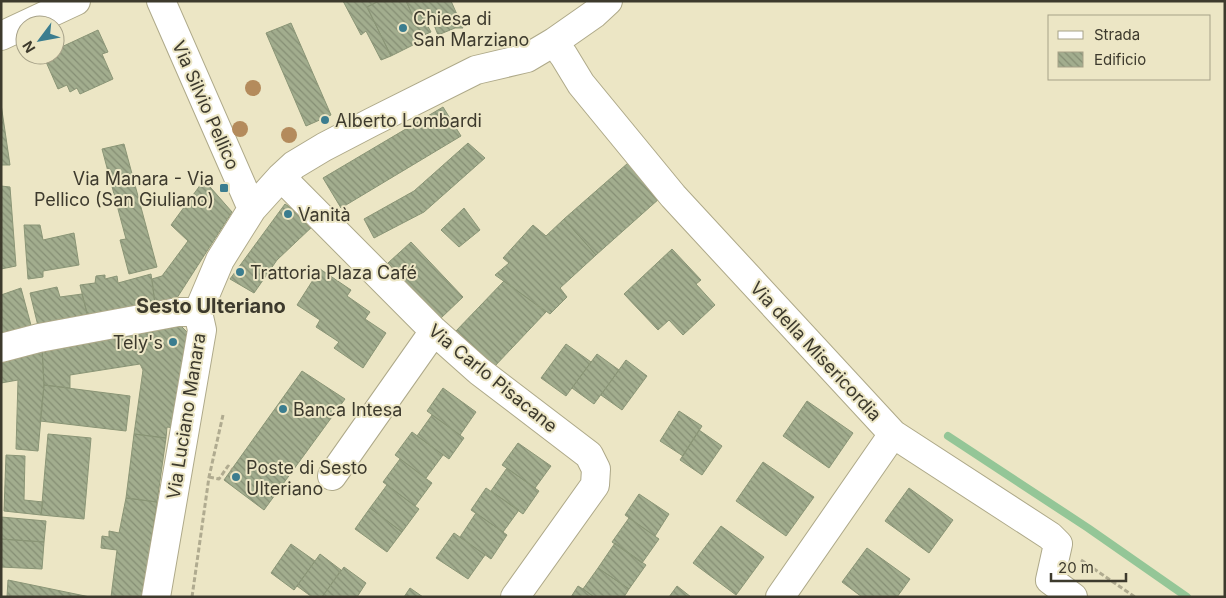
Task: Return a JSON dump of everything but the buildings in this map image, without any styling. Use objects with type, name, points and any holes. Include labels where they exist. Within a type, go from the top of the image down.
[{"type":"street","points":[[1,36],[76,1]]},
{"type":"street","name":"Via Silvio Pellico","points":[[161,1],[252,209]]},
{"type":"street","name":"Via Luciano Manara","points":[[156,597],[202,330],[198,312],[220,260],[252,209],[294,165],[324,147],[476,70],[527,58],[594,14],[608,1]]},
{"type":"street","name":"Via della Misericordia","points":[[554,42],[580,84],[673,196],[893,434],[1050,536],[1058,544]]},
{"type":"street","name":"Via Carlo Pisacane","points":[[281,177],[434,331],[480,371],[589,455],[596,468],[595,485],[515,597]]},
{"type":"street","points":[[1,348],[48,336],[178,312],[198,312]]},
{"type":"street","points":[[332,476],[434,331]]},
{"type":"street","points":[[780,597],[893,434]]},
{"type":"street","points":[[1058,544],[1043,588],[1074,597]]},
{"type":"path","points":[[192,597],[210,477],[223,415]]},
{"type":"path","points":[[210,477],[219,478],[228,466],[232,469]]},
{"type":"path","points":[[1058,544],[1135,597]]},
{"type":"waterway","points":[[948,436],[1088,528],[1187,597]]},
{"type":"place","name":"Chiesa di San Marziano","points":[[403,28]]},
{"type":"place","name":"Alberto Lombardi","points":[[325,120]]},
{"type":"place","name":"Via Manara - Via Pellico (San Giuliano)","points":[[224,188]]},
{"type":"place","name":"Vanità","points":[[288,214]]},
{"type":"place","name":"Trattoria Plaza Café","points":[[240,272]]},
{"type":"place","name":"Tely's","points":[[173,342]]},
{"type":"place","name":"Banca Intesa","points":[[283,409]]},
{"type":"place","name":"Poste di Sesto Ulteriano","points":[[236,477]]},
{"type":"district","name":"Sesto Ulteriano","points":[[211,306]]}]
